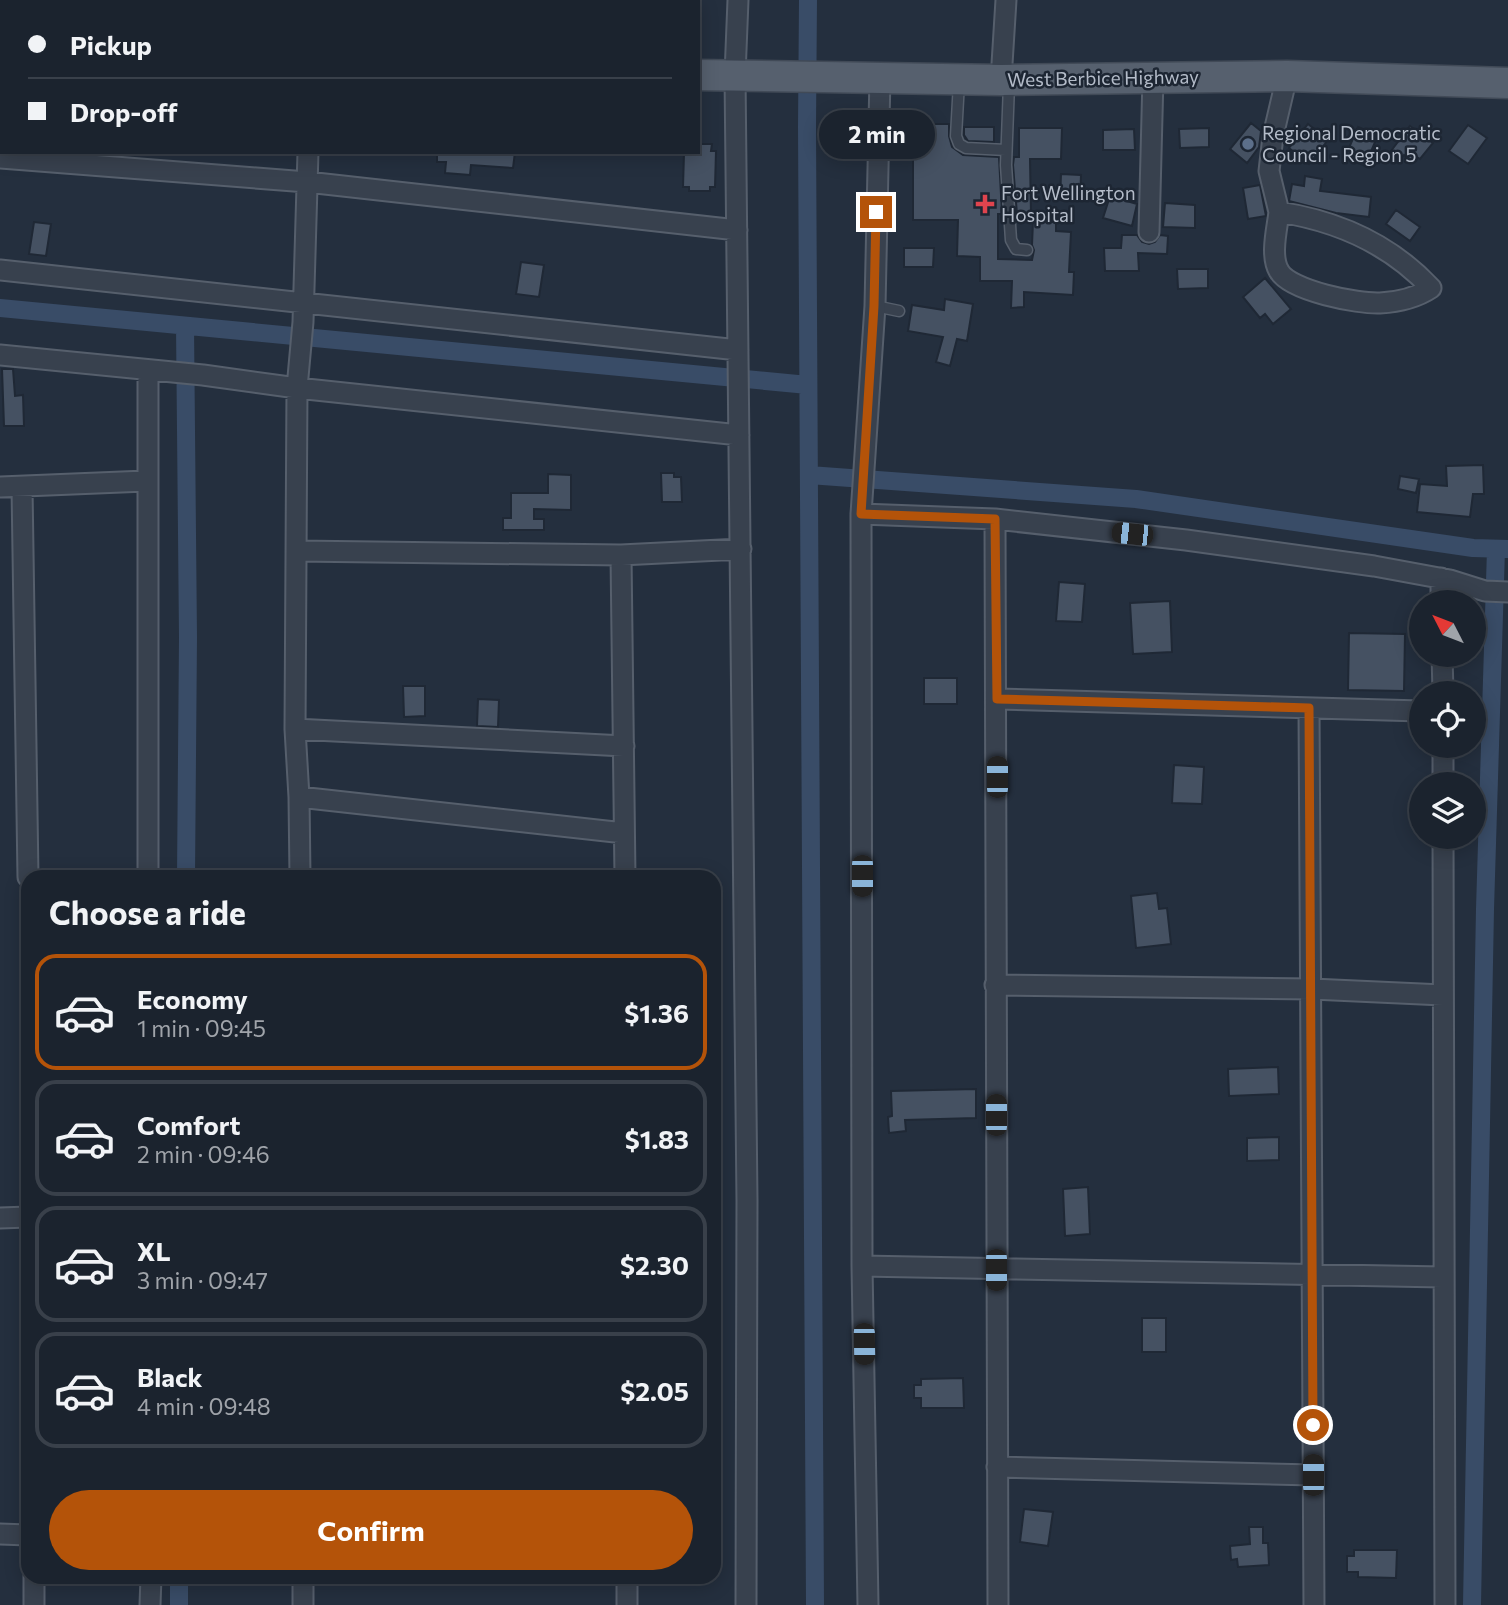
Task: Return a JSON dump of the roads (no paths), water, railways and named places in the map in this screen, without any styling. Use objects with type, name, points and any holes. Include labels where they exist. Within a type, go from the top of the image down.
[{"type":"main road","name":"West Berbice Highway","points":[[700,75],[1005,80],[1287,76],[1508,83]]},
{"type":"street","points":[[738,0],[743,76],[737,230],[747,1200],[746,1605]]},
{"type":"street","points":[[1005,80],[1006,0]]},
{"type":"street","points":[[868,1605],[862,1266],[861,514],[874,306],[880,76]]},
{"type":"street","points":[[1279,212],[1342,226],[1384,248],[1415,271],[1431,288],[1417,297],[1378,303],[1314,292],[1290,283],[1279,271],[1276,260],[1279,212],[1269,171],[1273,136],[1287,76]]},
{"type":"street","points":[[1149,232],[1153,77]]},
{"type":"street","points":[[300,870],[295,729],[297,388],[303,313],[308,154]]},
{"type":"street","points":[[0,158],[307,182],[737,230]]},
{"type":"street","points":[[0,271],[303,313],[738,349]]},
{"type":"street","points":[[0,355],[739,435]]},
{"type":"street","points":[[148,370],[148,870]]},
{"type":"street","points":[[0,487],[146,481]]},
{"type":"street","points":[[22,487],[28,870]]},
{"type":"street","points":[[861,514],[995,519],[1186,540],[1374,566],[1441,578],[1485,591],[1508,592]]},
{"type":"street","points":[[995,519],[998,1605]]},
{"type":"street","points":[[297,551],[621,555],[741,549]]},
{"type":"street","points":[[621,555],[625,870]]},
{"type":"street","points":[[1441,578],[1441,590]]},
{"type":"street","points":[[997,699],[1409,711]]},
{"type":"street","points":[[1309,708],[1314,1605]]},
{"type":"street","points":[[295,729],[624,746]]},
{"type":"street","points":[[299,797],[624,833]]},
{"type":"street","points":[[1443,849],[1445,1605]]},
{"type":"street","points":[[995,985],[1312,989],[1443,995]]},
{"type":"street","points":[[0,1218],[21,1217]]},
{"type":"street","points":[[862,1266],[1443,1277]]},
{"type":"street","points":[[997,1467],[1313,1475]]},
{"type":"street","points":[[0,1534],[21,1535]]},
{"type":"street","points":[[34,1584],[34,1605]]},
{"type":"street","points":[[150,1605],[151,1584]]},
{"type":"street","points":[[303,1584],[303,1605]]},
{"type":"street","points":[[627,1584],[627,1605]]},
{"type":"lane","points":[[960,79],[957,141],[966,148],[1006,150]]},
{"type":"lane","points":[[1005,80],[1007,197],[1011,240],[1016,249],[1027,250]]},
{"type":"lane","points":[[874,306],[899,311]]},
{"type":"waterway","points":[[808,0],[815,1605]]},
{"type":"waterway","points":[[0,308],[808,385]]},
{"type":"waterway","points":[[185,326],[188,637],[186,870]]},
{"type":"waterway","points":[[809,475],[1136,499],[1473,548],[1508,549]]},
{"type":"waterway","points":[[1472,1605],[1485,909],[1496,549]]},
{"type":"waterway","points":[[179,1584],[179,1605]]},
{"type":"place","name":"Regional Democratic Council - Region 5","points":[[1248,144]]},
{"type":"place","name":"Fort Wellington Hospital","points":[[985,204]]}]
